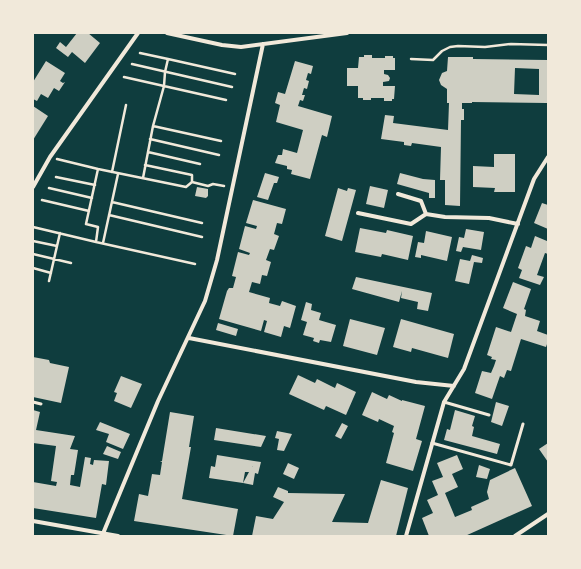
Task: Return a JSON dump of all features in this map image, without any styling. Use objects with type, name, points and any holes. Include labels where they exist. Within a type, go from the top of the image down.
[{"type":"street","points":[[33,187],[50,157],[138,33]]},
{"type":"street","points":[[167,33],[241,47],[348,33]]},
{"type":"street","points":[[103,535],[158,401],[206,301],[217,260],[263,44]]},
{"type":"street","points":[[406,536],[444,402],[464,369],[534,179],[548,157]]},
{"type":"street","points":[[398,194],[421,201],[426,214]]},
{"type":"street","points":[[358,213],[412,224],[426,214],[445,217],[489,218],[518,224]]},
{"type":"street","points":[[189,338],[416,382],[454,386]]},
{"type":"street","points":[[518,535],[548,514]]},
{"type":"street","points":[[33,521],[103,535],[118,536]]},
{"type":"lane","points":[[33,402],[41,404]]},
{"type":"lane","points":[[444,402],[489,415]]},
{"type":"lane","points":[[432,443],[511,465],[523,424]]},
{"type":"path","points":[[412,59],[432,60],[442,51],[450,47],[458,46],[485,47],[511,44],[548,45]]},
{"type":"path","points":[[140,53],[235,74]]},
{"type":"path","points":[[143,178],[150,139],[164,86],[168,59]]},
{"type":"path","points":[[132,64],[232,87]]},
{"type":"path","points":[[124,77],[226,100]]},
{"type":"path","points":[[112,172],[126,105]]},
{"type":"path","points":[[153,126],[221,141]]},
{"type":"path","points":[[150,139],[219,155]]},
{"type":"path","points":[[148,152],[200,164]]},
{"type":"path","points":[[50,157],[118,174],[186,187],[192,182]]},
{"type":"path","points":[[145,165],[192,175],[192,182]]},
{"type":"path","points":[[96,242],[98,227],[86,224],[98,169]]},
{"type":"path","points":[[103,243],[118,174]]},
{"type":"path","points":[[56,177],[95,184]]},
{"type":"path","points":[[192,182],[208,186],[213,184],[232,188]]},
{"type":"path","points":[[49,188],[92,198]]},
{"type":"path","points":[[42,200],[89,211]]},
{"type":"path","points":[[112,202],[202,223]]},
{"type":"path","points":[[109,215],[202,237]]},
{"type":"path","points":[[33,226],[195,264]]},
{"type":"path","points":[[49,281],[60,233]]},
{"type":"path","points":[[33,241],[57,246]]},
{"type":"path","points":[[33,254],[71,263]]},
{"type":"path","points":[[33,268],[51,273]]},
{"type":"building","points":[[77,33],[88,33],[100,43],[85,63],[72,52],[68,57],[56,48],[60,42],[66,47]]},
{"type":"building","points":[[364,55],[372,55],[372,58],[385,58],[385,56],[393,56],[393,58],[395,58],[395,70],[384,70],[384,74],[388,75],[390,78],[389,81],[383,82],[383,86],[395,86],[394,99],[392,99],[392,101],[384,101],[384,98],[371,98],[371,100],[363,100],[363,98],[358,98],[358,86],[347,86],[347,68],[358,68],[359,57],[364,57]]},
{"type":"building","points":[[448,57],[473,57],[473,59],[548,60],[547,103],[462,103],[462,109],[464,109],[464,120],[461,120],[460,206],[445,205],[445,180],[440,180],[441,147],[412,143],[411,146],[404,145],[404,142],[381,139],[385,115],[394,116],[393,123],[448,130],[449,103],[447,103],[447,89],[441,85],[439,80],[442,73],[447,71]],"holes":[[[515,68],[539,69],[539,95],[514,94]]]},
{"type":"building","points":[[46,61],[65,73],[60,81],[63,83],[65,82],[59,91],[54,88],[48,98],[41,94],[37,101],[33,99],[33,82]]},
{"type":"building","points":[[295,61],[313,66],[311,74],[308,73],[306,80],[309,81],[307,89],[304,88],[302,95],[305,95],[303,101],[300,100],[298,106],[332,116],[327,137],[322,135],[310,179],[291,174],[292,170],[287,169],[287,166],[275,163],[278,155],[282,155],[283,149],[297,153],[303,130],[276,122],[280,105],[275,103],[278,92],[285,94]]},
{"type":"building","points":[[33,106],[48,116],[33,140]]},
{"type":"building","points":[[494,154],[515,154],[515,192],[494,192],[495,188],[473,187],[473,166],[494,167]]},
{"type":"building","points":[[265,173],[279,177],[277,183],[274,183],[268,200],[257,197]]},
{"type":"building","points":[[400,173],[423,179],[435,180],[435,198],[429,198],[429,193],[397,184]]},
{"type":"building","points":[[370,186],[388,190],[384,208],[366,204]]},
{"type":"building","points":[[197,187],[208,189],[208,196],[206,198],[195,196]]},
{"type":"building","points":[[338,188],[347,191],[348,188],[356,190],[342,241],[325,236]]},
{"type":"building","points":[[253,200],[286,209],[282,224],[277,223],[274,234],[279,236],[274,250],[270,249],[266,260],[271,262],[267,276],[262,275],[260,284],[252,282],[249,292],[270,298],[269,303],[280,306],[282,301],[296,306],[290,328],[284,326],[281,337],[264,332],[267,321],[264,320],[261,331],[219,319],[227,291],[229,288],[233,288],[236,277],[232,276],[238,252],[249,255],[250,253],[239,249],[245,226],[256,229],[257,226],[246,223]]},
{"type":"building","points":[[542,203],[548,205],[548,229],[534,223]]},
{"type":"building","points":[[360,228],[386,233],[387,230],[413,236],[408,260],[382,254],[381,257],[355,252]]},
{"type":"building","points":[[466,229],[484,232],[481,250],[463,247],[461,252],[456,251],[459,237],[464,238]]},
{"type":"building","points":[[426,231],[452,237],[447,261],[421,255],[421,258],[415,257],[418,242],[424,243]]},
{"type":"building","points":[[535,236],[547,241],[548,238],[548,254],[545,253],[537,275],[544,277],[540,285],[519,278],[522,270],[518,268],[526,246],[531,248]]},
{"type":"building","points":[[472,255],[483,258],[482,263],[474,262],[469,284],[455,281],[460,259],[470,261]]},
{"type":"building","points":[[356,277],[432,293],[428,311],[417,309],[418,302],[401,298],[402,291],[399,302],[352,289]]},
{"type":"building","points":[[513,282],[531,289],[524,309],[526,310],[525,316],[540,321],[537,331],[548,335],[548,341],[546,347],[521,339],[511,371],[507,370],[504,378],[500,376],[492,399],[475,393],[482,371],[491,373],[496,360],[491,359],[492,357],[487,355],[496,327],[511,332],[517,314],[503,308]]},
{"type":"building","points":[[306,302],[312,304],[311,310],[321,313],[319,320],[336,325],[331,342],[320,340],[319,343],[313,341],[314,338],[303,335],[307,322],[301,320]]},
{"type":"building","points":[[350,319],[385,328],[377,355],[343,346]]},
{"type":"building","points":[[401,319],[454,334],[448,358],[412,348],[411,352],[393,347]]},
{"type":"building","points":[[218,323],[238,329],[236,336],[216,330]]},
{"type":"building","points":[[33,357],[49,360],[50,363],[69,367],[61,403],[33,397]]},
{"type":"building","points":[[298,375],[315,383],[317,379],[335,388],[337,383],[356,392],[346,415],[326,406],[324,410],[289,394]]},
{"type":"building","points":[[121,376],[142,384],[131,408],[114,401],[117,393],[114,392]]},
{"type":"building","points":[[372,392],[387,399],[389,395],[402,401],[425,406],[416,439],[422,441],[413,471],[386,463],[394,433],[392,432],[394,426],[379,419],[378,422],[362,415]]},
{"type":"building","points":[[496,402],[509,406],[502,426],[491,422]]},
{"type":"building","points":[[33,410],[40,412],[36,430],[75,436],[70,449],[78,450],[74,475],[71,475],[70,485],[80,487],[85,457],[91,458],[90,464],[93,465],[94,460],[109,461],[106,485],[102,484],[96,518],[33,508],[33,482],[56,486],[57,482],[51,481],[56,446],[33,443]]},
{"type":"building","points":[[455,410],[475,416],[472,426],[474,427],[472,436],[500,444],[497,454],[444,440],[447,429],[450,430]]},
{"type":"building","points":[[170,412],[194,416],[189,447],[191,447],[182,499],[238,509],[233,536],[134,521],[139,494],[148,496],[152,474],[160,475],[162,462],[160,461],[162,461]]},
{"type":"building","points":[[100,422],[130,434],[123,449],[106,442],[109,434],[96,430]]},
{"type":"building","points":[[342,423],[348,426],[341,439],[335,436]]},
{"type":"building","points":[[216,428],[266,436],[261,447],[214,440]]},
{"type":"building","points":[[277,431],[292,434],[284,451],[277,450],[279,439],[275,438]]},
{"type":"building","points":[[548,443],[548,462],[539,449]]},
{"type":"building","points":[[107,446],[121,452],[118,459],[103,454]]},
{"type":"building","points":[[217,455],[261,462],[258,474],[255,473],[253,485],[209,478],[211,466],[215,467]],"holes":[[[245,472],[249,472],[243,483]]]},
{"type":"building","points":[[457,455],[463,469],[452,474],[458,487],[445,493],[455,517],[472,510],[471,507],[489,499],[487,492],[490,480],[515,468],[532,506],[465,536],[429,536],[422,518],[433,513],[427,500],[438,495],[432,481],[443,477],[437,463]]},
{"type":"building","points":[[288,463],[299,468],[294,479],[283,474]]},
{"type":"building","points":[[479,465],[490,469],[487,479],[476,477]]},
{"type":"building","points":[[381,480],[408,488],[396,536],[252,536],[256,516],[273,519],[284,502],[273,497],[278,487],[288,491],[288,493],[345,494],[332,522],[368,523]]}]
